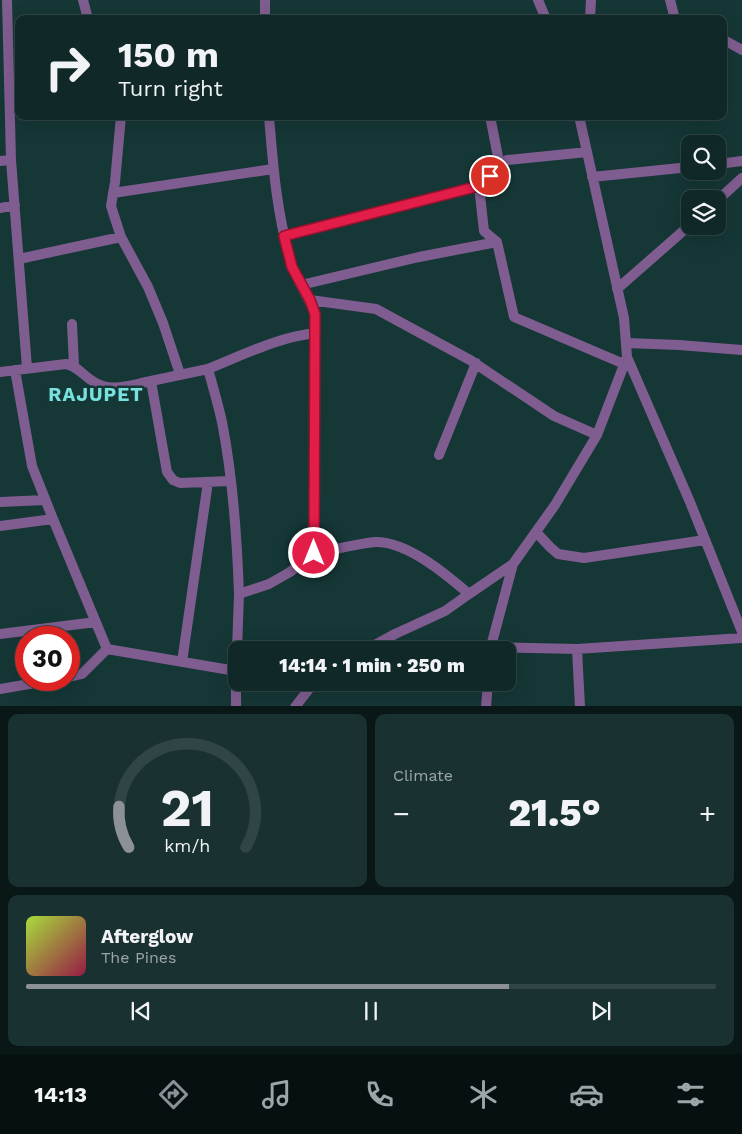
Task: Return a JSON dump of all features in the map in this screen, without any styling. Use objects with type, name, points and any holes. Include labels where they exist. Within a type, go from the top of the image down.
[{"type":"street","points":[[7,0],[5,161],[15,205],[27,368]]},
{"type":"street","points":[[83,0],[87,15]]},
{"type":"street","points":[[265,0],[266,15]]},
{"type":"street","points":[[538,0],[544,15]]},
{"type":"street","points":[[590,15],[592,0]]},
{"type":"street","points":[[670,0],[674,15]]},
{"type":"street","points":[[727,42],[742,50]]},
{"type":"street","points":[[121,120],[111,206],[121,237],[148,287],[163,323],[180,374]]},
{"type":"street","points":[[269,120],[273,169],[284,236],[292,267],[310,300],[315,314],[314,553]]},
{"type":"street","points":[[491,120],[500,167]]},
{"type":"street","points":[[382,641],[445,610],[513,564],[555,505],[597,435],[626,360],[624,318],[580,120]]},
{"type":"street","points":[[284,236],[479,186],[507,160],[587,152]]},
{"type":"street","points":[[726,163],[742,161]]},
{"type":"street","points":[[592,177],[681,168]]},
{"type":"street","points":[[113,193],[273,169]]},
{"type":"street","points":[[726,193],[742,178]]},
{"type":"street","points":[[479,186],[484,231],[497,242],[514,317],[626,360],[705,540],[742,632]]},
{"type":"street","points":[[0,208],[15,205]]},
{"type":"street","points":[[617,289],[681,233]]},
{"type":"street","points":[[19,259],[121,237]]},
{"type":"street","points":[[301,285],[419,257],[497,242]]},
{"type":"street","points":[[310,300],[376,309],[476,363],[554,416],[597,435]]},
{"type":"street","points":[[72,324],[74,365]]},
{"type":"street","points":[[0,372],[66,364],[74,365],[90,380],[110,389],[208,369],[292,337],[316,333]]},
{"type":"street","points":[[626,343],[742,350]]},
{"type":"street","points":[[439,455],[476,363]]},
{"type":"street","points":[[208,369],[222,421],[230,482],[238,559],[237,641]]},
{"type":"street","points":[[15,370],[32,466],[107,649]]},
{"type":"street","points":[[151,381],[167,472],[173,480],[180,483],[230,482]]},
{"type":"street","points":[[182,662],[208,482]]},
{"type":"street","points":[[0,502],[45,500]]},
{"type":"street","points":[[0,526],[53,519]]},
{"type":"street","points":[[536,532],[558,554],[584,558],[705,540]]},
{"type":"street","points":[[239,594],[269,584],[290,572],[314,553],[377,542],[397,546],[432,563],[469,594]]},
{"type":"street","points":[[492,641],[513,564]]},
{"type":"street","points":[[0,634],[96,622]]},
{"type":"street","points":[[516,649],[577,649],[742,638]]},
{"type":"street","points":[[107,649],[228,670]]},
{"type":"street","points":[[80,674],[107,649]]},
{"type":"street","points":[[577,649],[580,706]]},
{"type":"street","points":[[0,689],[15,686]]},
{"type":"street","points":[[236,691],[236,706]]},
{"type":"street","points":[[295,706],[307,691]]},
{"type":"street","points":[[486,706],[487,691]]},
{"type":"district","name":"RAJUPET","points":[[96,394]]},
{"type":"route","points":[[314,553],[315,314],[310,300],[292,267],[284,236],[479,186],[490,176]]}]
